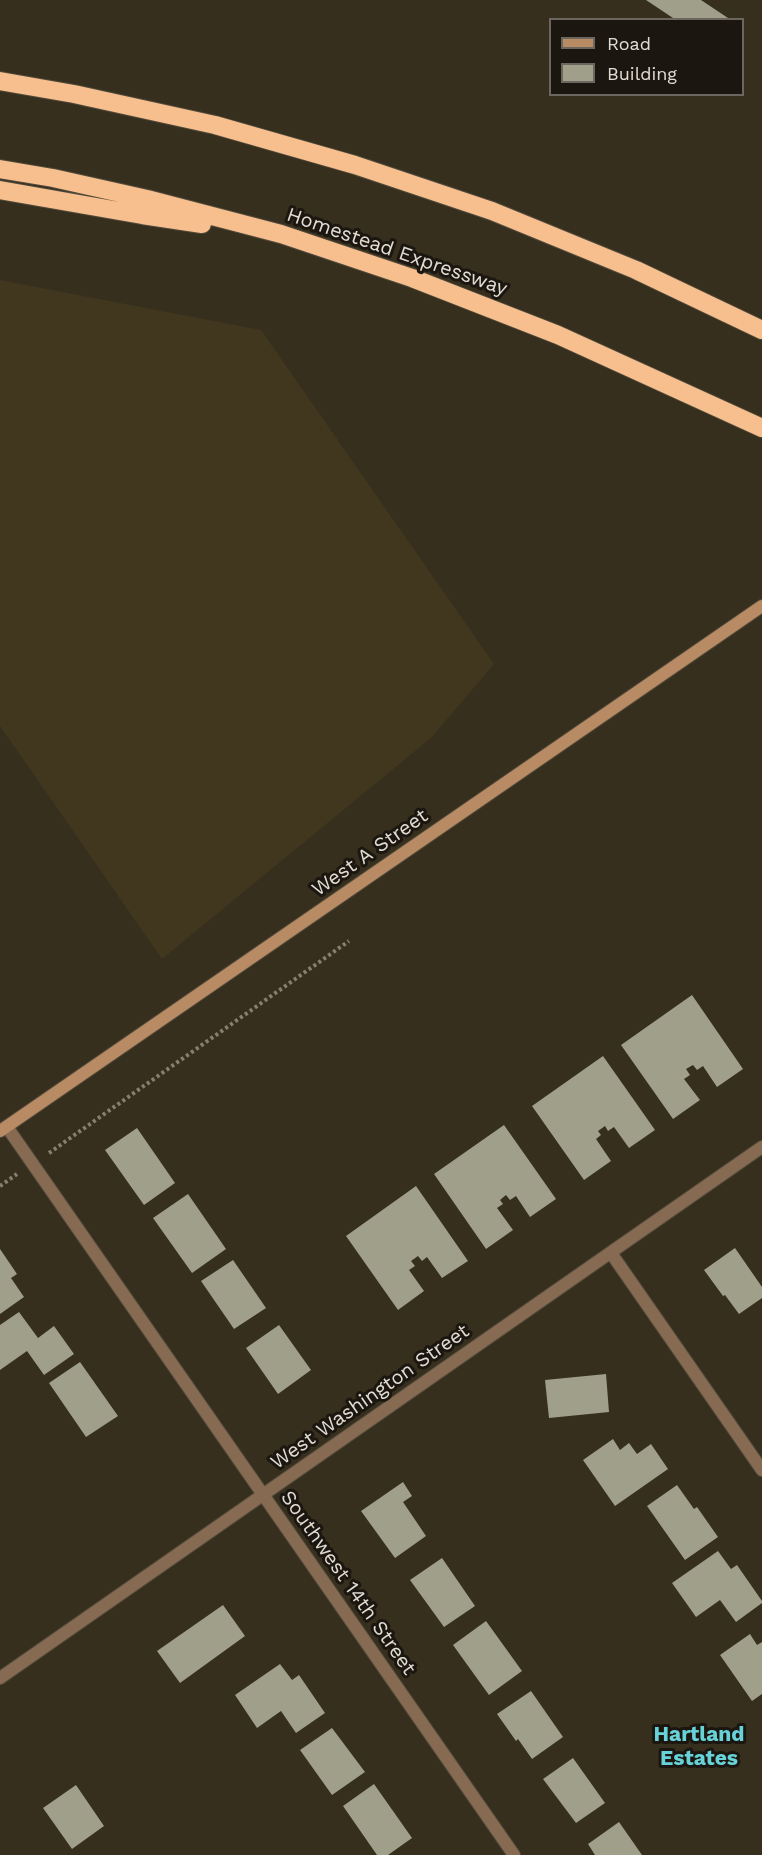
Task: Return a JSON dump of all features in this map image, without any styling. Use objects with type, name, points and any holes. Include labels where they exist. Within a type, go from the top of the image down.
[{"type":"highway","points":[[0,81],[74,94],[215,125],[355,165],[502,216],[636,270],[762,330]]},
{"type":"highway","name":"Homestead Expressway","points":[[0,169],[147,199],[281,234],[412,278],[558,335],[762,428]]},
{"type":"highway","points":[[0,190],[142,215],[281,234]]},
{"type":"main road","name":"West A Street","points":[[3,1129],[762,606]]},
{"type":"street","name":"Southwest 14th Street","points":[[3,1129],[263,1495],[514,1855]]},
{"type":"street","name":"West Washington Street","points":[[0,1678],[762,1147]]},
{"type":"street","points":[[611,1252],[762,1470]]},
{"type":"path","points":[[57,1147],[350,941]]},
{"type":"shaded area","points":[[0,280],[261,330],[494,664],[431,738],[162,959],[0,726]]},
{"type":"building","points":[[646,0],[701,0],[728,18],[673,18]]},
{"type":"building","points":[[692,995],[743,1069],[717,1087],[703,1066],[697,1070],[693,1065],[686,1069],[690,1075],[684,1079],[700,1100],[673,1119],[621,1045]]},
{"type":"building","points":[[603,1056],[655,1130],[629,1148],[614,1127],[608,1131],[605,1126],[598,1131],[601,1135],[596,1139],[611,1161],[584,1180],[532,1106]]},
{"type":"building","points":[[504,1125],[556,1199],[530,1217],[516,1196],[510,1200],[506,1195],[500,1200],[503,1204],[497,1208],[513,1230],[486,1249],[434,1174]]},
{"type":"building","points":[[137,1128],[175,1183],[144,1205],[105,1150]]},
{"type":"building","points":[[416,1186],[468,1261],[442,1278],[427,1257],[422,1261],[418,1256],[411,1261],[415,1266],[409,1270],[424,1291],[398,1310],[346,1236]]},
{"type":"building","points":[[188,1194],[226,1249],[192,1273],[153,1218]]},
{"type":"building","points":[[735,1248],[762,1287],[762,1298],[739,1314],[704,1270]]},
{"type":"building","points":[[0,1249],[17,1274],[11,1278],[24,1297],[0,1314]]},
{"type":"building","points":[[233,1260],[266,1308],[234,1329],[201,1281]]},
{"type":"building","points":[[19,1312],[38,1338],[54,1326],[74,1354],[44,1375],[27,1351],[0,1370],[0,1325]]},
{"type":"building","points":[[279,1325],[311,1370],[278,1394],[246,1348]]},
{"type":"building","points":[[80,1362],[118,1416],[86,1437],[49,1383]]},
{"type":"building","points":[[606,1374],[609,1412],[549,1418],[545,1380]]},
{"type":"building","points":[[613,1439],[620,1450],[629,1443],[637,1454],[651,1444],[668,1469],[615,1506],[583,1460]]},
{"type":"building","points":[[403,1482],[412,1496],[403,1502],[426,1536],[395,1558],[361,1511]]},
{"type":"building","points":[[677,1485],[694,1509],[697,1507],[718,1537],[685,1560],[647,1506]]},
{"type":"building","points":[[718,1551],[731,1569],[737,1565],[762,1601],[736,1622],[720,1600],[696,1617],[672,1583]]},
{"type":"building","points":[[442,1558],[475,1606],[444,1627],[410,1580]]},
{"type":"building","points":[[223,1605],[245,1636],[180,1683],[157,1651]]},
{"type":"building","points":[[486,1621],[522,1671],[489,1695],[453,1645]]},
{"type":"building","points":[[750,1634],[757,1645],[762,1642],[762,1694],[752,1701],[720,1655]]},
{"type":"building","points":[[280,1664],[292,1680],[299,1675],[325,1713],[296,1733],[281,1711],[257,1728],[235,1695]]},
{"type":"building","points":[[531,1691],[563,1737],[532,1759],[497,1714]]},
{"type":"building","points":[[332,1728],[365,1772],[332,1795],[300,1750]]},
{"type":"building","points":[[573,1758],[605,1803],[576,1823],[543,1779]]},
{"type":"building","points":[[374,1784],[412,1838],[388,1855],[377,1855],[343,1806]]},
{"type":"building","points":[[76,1785],[104,1826],[72,1849],[43,1808]]},
{"type":"building","points":[[619,1822],[642,1855],[595,1855],[588,1844]]},
{"type":"district","name":"Hartland Estates","points":[[699,1747]]}]
